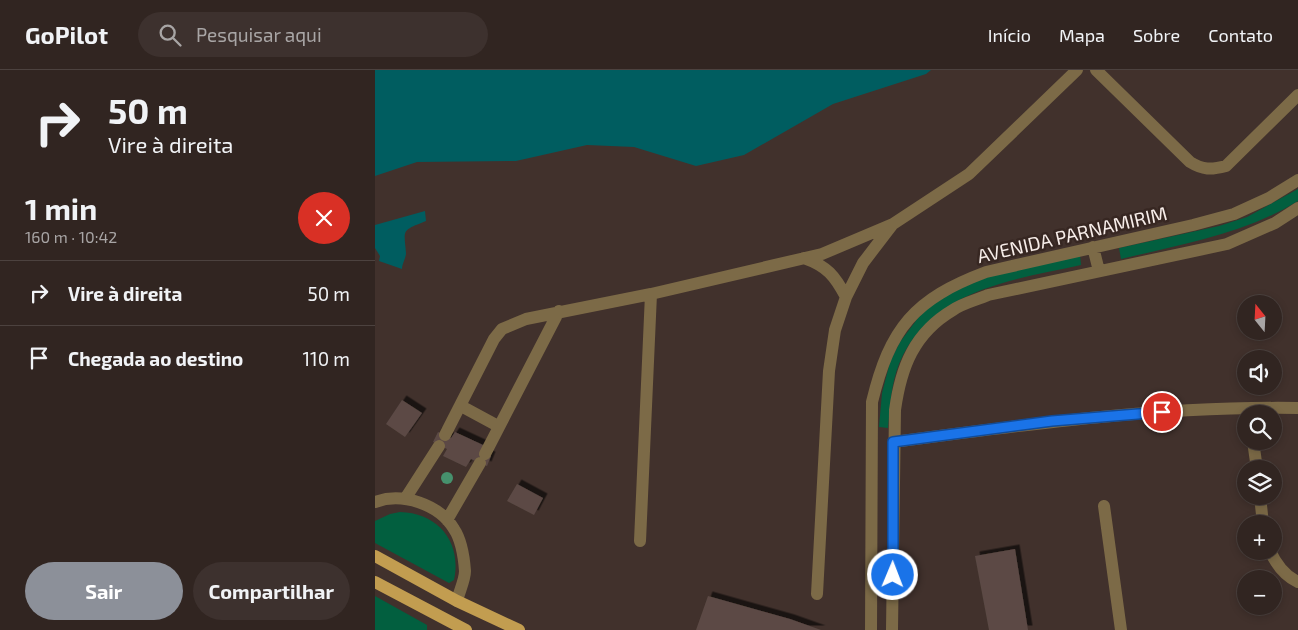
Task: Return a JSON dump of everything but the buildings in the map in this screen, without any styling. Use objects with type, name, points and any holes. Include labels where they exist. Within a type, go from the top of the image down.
[{"type":"main road","points":[[375,556],[457,601],[519,630]]},
{"type":"main road","points":[[375,582],[459,629]]},
{"type":"street","points":[[405,499],[442,440],[494,339],[502,329],[526,318],[651,294],[821,254],[893,224],[969,174],[1077,70]]},
{"type":"street","points":[[1096,70],[1190,162],[1201,169],[1213,170],[1225,166],[1298,95]]},
{"type":"street","name":"AVENIDA PARNAMIRIM","points":[[871,630],[872,402],[879,373],[888,348],[915,311],[962,281],[1011,265],[1185,227],[1233,214],[1269,198],[1298,180]]},
{"type":"street","points":[[892,630],[893,442],[895,410],[899,380],[911,351],[931,326],[953,309],[988,295],[1227,244],[1275,223],[1298,208]]},
{"type":"street","points":[[817,594],[829,371],[835,330],[846,297],[863,263],[893,224]]},
{"type":"street","points":[[1093,247],[1099,271]]},
{"type":"street","points":[[804,258],[820,263],[830,270],[846,297]]},
{"type":"street","points":[[640,542],[651,294]]},
{"type":"street","points":[[447,520],[482,458],[559,311]]},
{"type":"street","points":[[526,318],[539,328],[543,342]]},
{"type":"street","points":[[461,406],[498,426]]},
{"type":"street","points":[[1282,409],[1298,408]]},
{"type":"street","points":[[893,442],[1052,421],[1162,412],[1237,411]]},
{"type":"street","points":[[375,502],[405,499],[427,506],[447,520],[454,529],[461,545],[464,564],[465,573],[457,601]]},
{"type":"street","points":[[1104,506],[1121,630]]},
{"type":"street","points":[[872,557],[893,556]]},
{"type":"street","points":[[1274,560],[1290,578],[1298,582]]},
{"type":"green space","points":[[1298,189],[1298,201],[1256,222],[1212,237],[1121,259],[1119,248],[1219,226],[1247,217]]},
{"type":"green space","points":[[1080,255],[1081,265],[1028,276],[976,292],[952,304],[931,319],[913,339],[899,364],[890,404],[888,428],[879,427],[882,393],[890,362],[900,342],[918,318],[940,297],[997,273]]},
{"type":"green space","points":[[400,512],[426,518],[445,532],[451,542],[454,554],[456,566],[454,580],[449,583],[375,543],[375,521],[390,514]]},
{"type":"green space","points":[[375,596],[427,625],[427,630],[375,630]]},
{"type":"water","points":[[375,70],[931,70],[926,74],[833,104],[744,155],[696,166],[634,147],[587,145],[516,161],[417,162],[375,176]]},
{"type":"water","points":[[425,211],[426,221],[408,229],[406,232],[406,255],[402,269],[379,261],[380,256],[375,248],[375,225]]},
{"type":"route","points":[[893,575],[893,442],[1052,421],[1162,412]]}]
